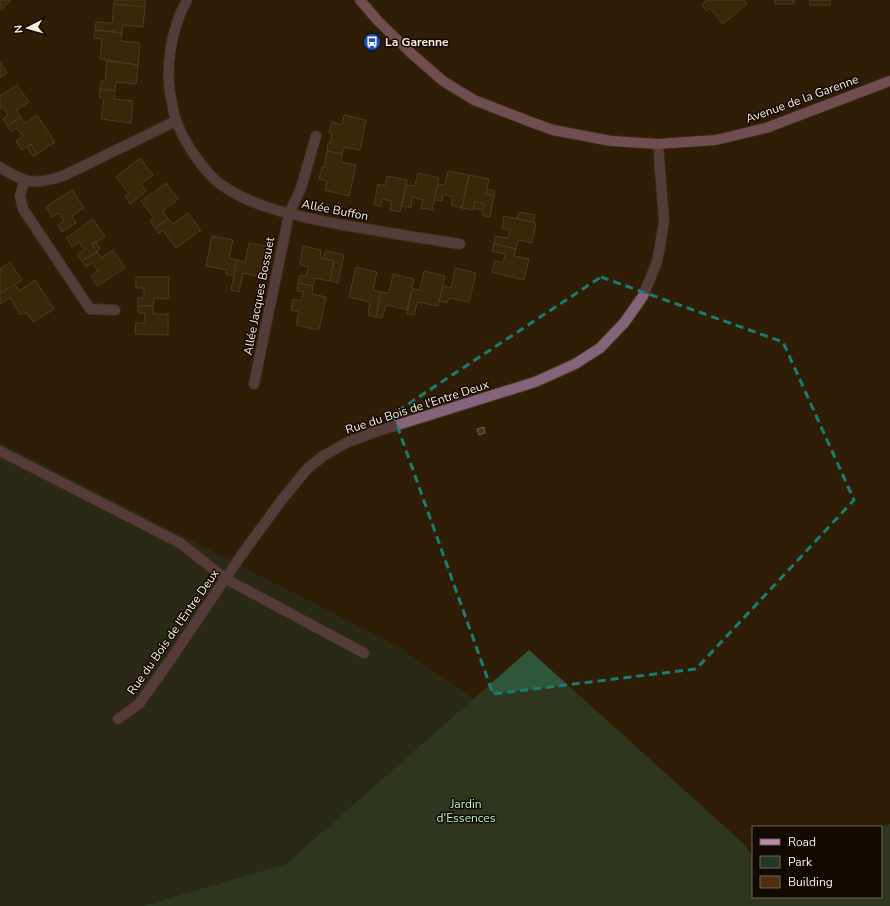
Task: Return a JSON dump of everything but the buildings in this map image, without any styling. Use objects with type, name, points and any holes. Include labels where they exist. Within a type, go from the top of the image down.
[{"type":"street","points":[[187,0],[177,24],[171,48],[168,74],[176,121],[191,151],[207,171],[222,186],[261,205],[289,214]]},
{"type":"street","name":"Avenue de la Garenne","points":[[360,0],[378,21],[412,54],[443,81],[474,100],[553,130],[611,141],[658,144],[716,140],[766,128],[890,81]]},
{"type":"street","points":[[0,167],[24,181],[49,181],[63,176],[176,121]]},
{"type":"street","name":"Allée Buffon","points":[[316,136],[301,188],[289,214],[386,233],[460,244]]},
{"type":"street","name":"Rue du Bois de l'Entre Deux","points":[[118,719],[139,704],[226,579],[240,556],[307,469],[323,456],[348,442],[535,382],[575,364],[600,348],[624,323],[643,296],[657,262],[664,221],[658,144]]},
{"type":"street","points":[[24,181],[20,196],[23,209],[90,309],[115,310]]},
{"type":"street","name":"Allée Jacques Bossuet","points":[[254,384],[289,214]]},
{"type":"street","points":[[0,451],[180,543],[226,579],[364,654]]},
{"type":"highlighted area","points":[[601,277],[783,342],[854,500],[696,669],[493,694],[393,414]]},
{"type":"green space","name":"Jardin d'Essences","points":[[0,442],[399,647],[712,864],[605,906],[0,906]]},
{"type":"green space","name":"Jardin d'Essences","points":[[529,650],[745,845],[752,856],[752,898],[882,898],[882,827],[890,824],[890,906],[144,906],[286,864]]},
{"type":"place","name":"La Garenne","points":[[372,42]]}]
